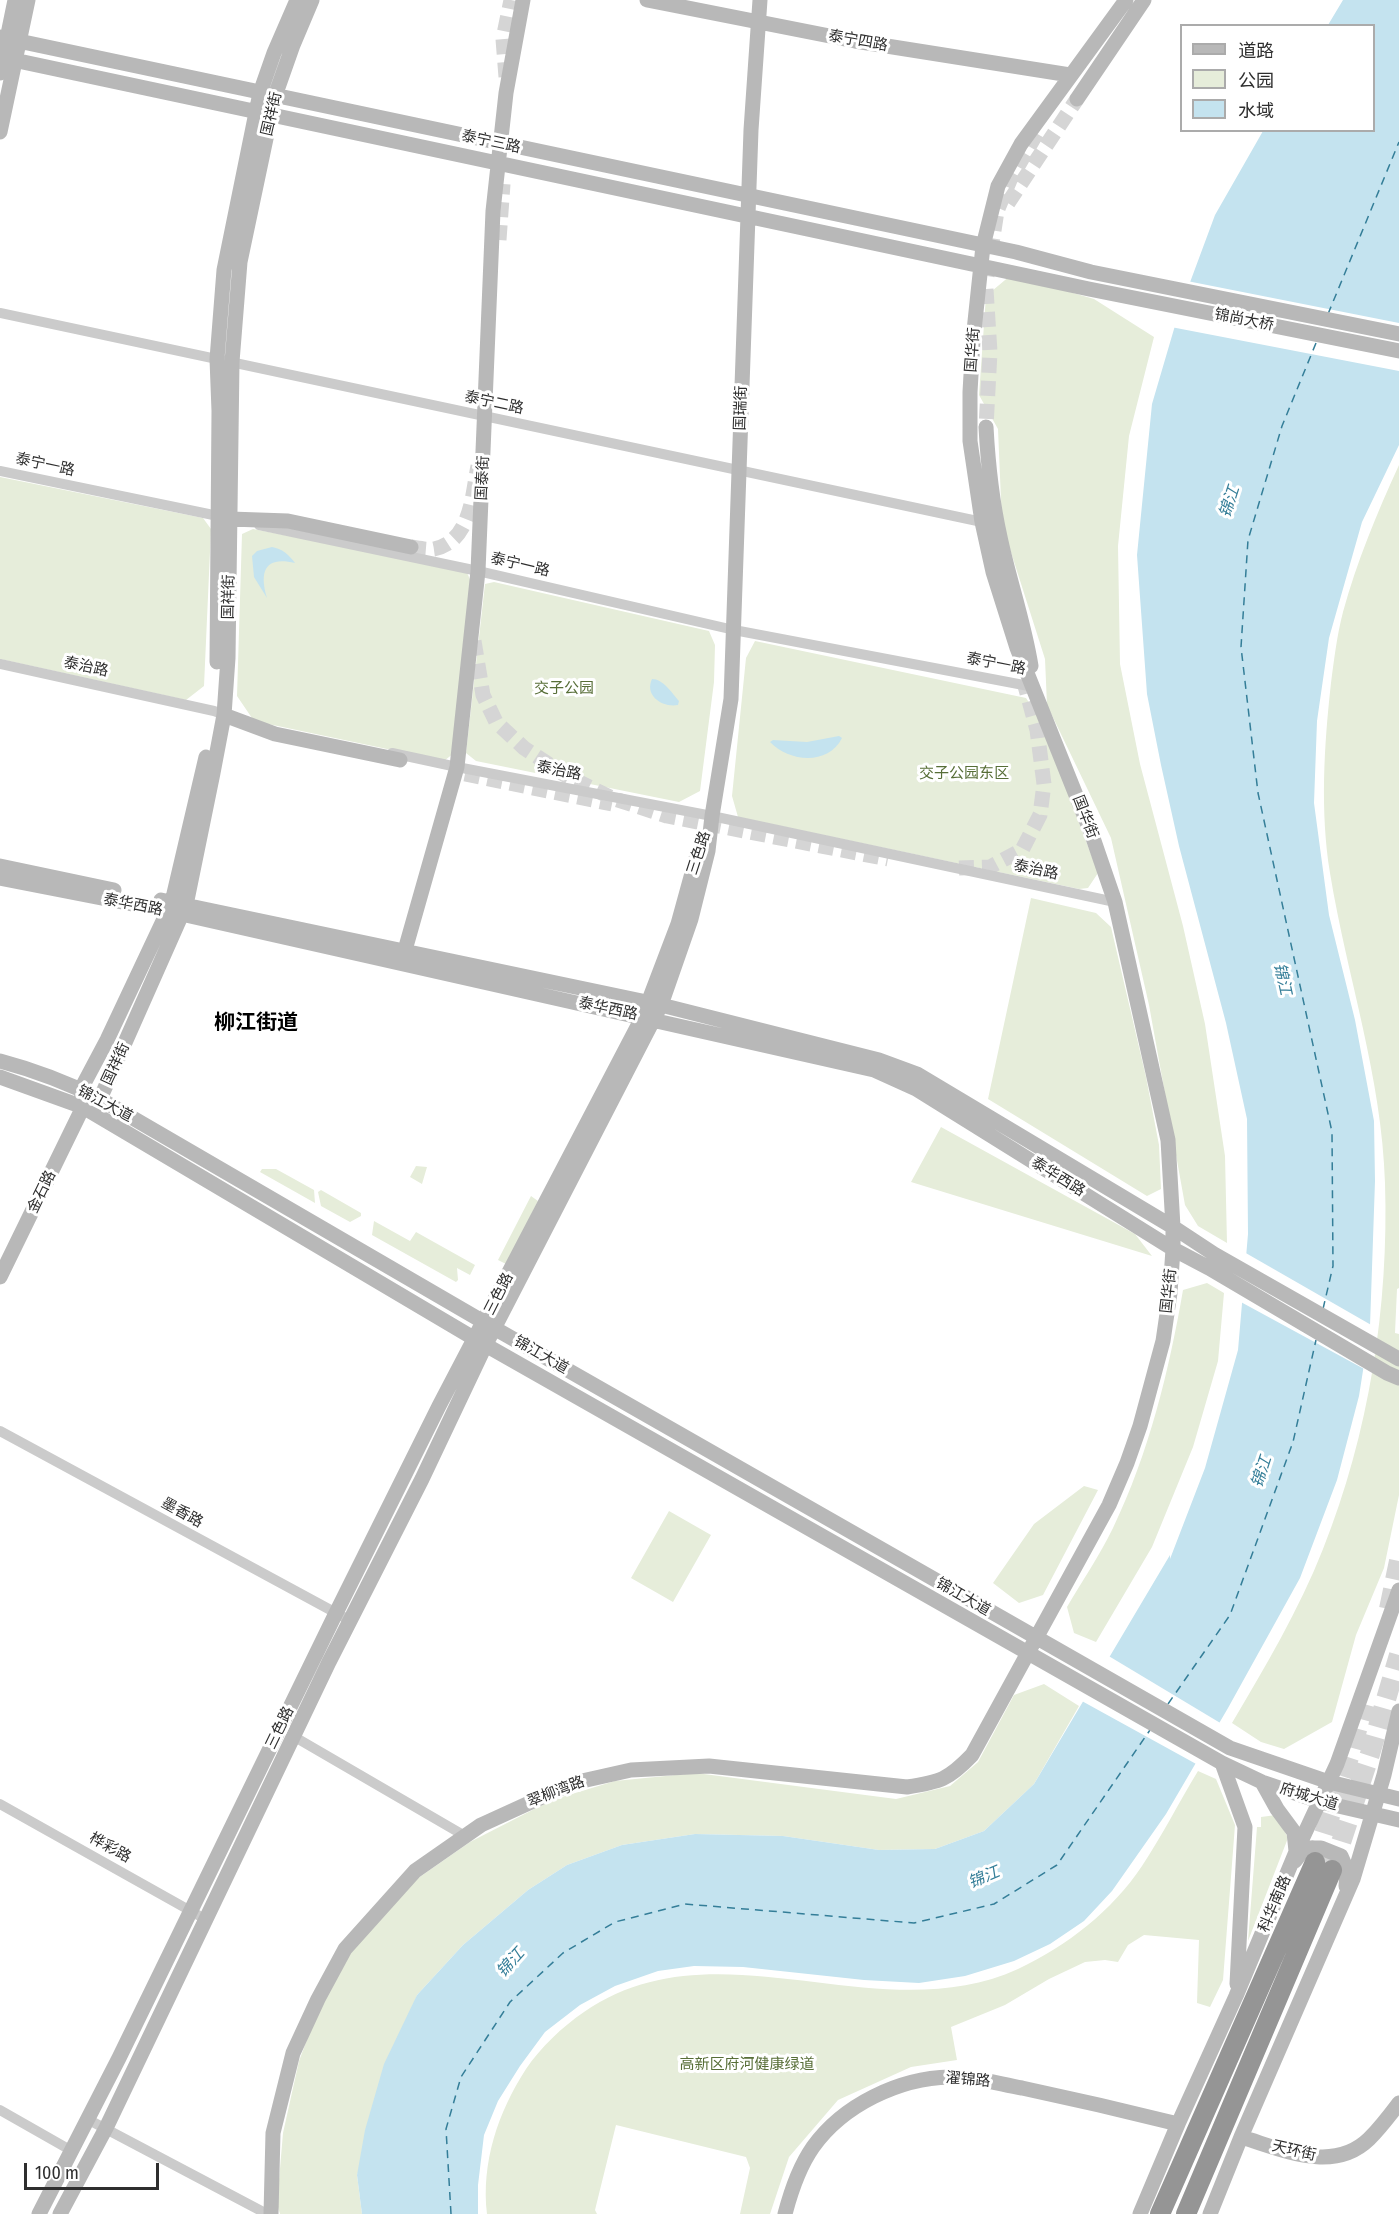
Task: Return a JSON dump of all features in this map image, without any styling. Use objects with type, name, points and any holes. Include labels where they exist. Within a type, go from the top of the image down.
[{"type":"highway","name":"科华南路","points":[[1160,2214],[1323,1866],[1186,2214]]},
{"type":"street","points":[[0,132],[5,62],[15,0]]},
{"type":"street","points":[[9,39],[28,0]]},
{"type":"street","name":"国祥街","points":[[177,908],[81,1089],[83,1107],[100,1099],[177,908],[219,713],[217,689],[224,518],[224,270],[264,112],[274,52],[297,0]]},
{"type":"street","name":"国祥街","points":[[267,94],[312,0]]},
{"type":"street","name":"国泰街","points":[[405,950],[457,767],[478,571],[493,211],[506,93],[523,0]]},
{"type":"street","name":"泰宁四路","points":[[647,0],[855,41],[1070,75]]},
{"type":"street","name":"国瑞街","points":[[712,816],[731,699],[748,196],[760,0]]},
{"type":"street","name":"国华街","points":[[1028,1653],[1109,1505],[1140,1426],[1163,1341],[1170,1293],[1173,1227],[1168,1140],[1115,902],[1092,835],[1017,648],[993,572],[982,522],[970,441],[973,340],[983,246],[998,186],[1021,144],[1126,0]]},
{"type":"street","points":[[1077,99],[1144,0]]},
{"type":"street","name":"泰宁三路","points":[[9,39],[983,246]]},
{"type":"street","name":"泰宁三路","points":[[5,62],[264,112],[981,265]]},
{"type":"street","name":"锦尚大桥","points":[[983,246],[1016,252],[1091,272],[1399,334]]},
{"type":"street","name":"锦尚大桥","points":[[981,265],[1399,351]]},
{"type":"street","name":"泰宁二路","points":[[0,313],[982,522]]},
{"type":"street","points":[[986,428],[987,452],[999,536],[1027,642],[1034,687]]},
{"type":"street","name":"泰宁一路","points":[[0,471],[478,571],[734,630],[1034,687]]},
{"type":"street","points":[[224,518],[288,521],[411,547]]},
{"type":"street","name":"泰治路","points":[[0,664],[457,767],[712,816],[1115,902]]},
{"type":"street","points":[[219,713],[275,734],[400,760]]},
{"type":"street","name":"三色路","points":[[60,2214],[106,2128],[198,1915],[342,1617],[651,1011],[698,850],[712,816]]},
{"type":"street","name":"泰华西路","points":[[0,866],[177,908],[879,1060],[916,1074],[1173,1227],[1211,1261]]},
{"type":"street","name":"泰华西路","points":[[0,878],[405,950],[651,1011],[874,1070],[916,1089],[1173,1249],[1211,1261]]},
{"type":"street","name":"锦江大道","points":[[0,1061],[81,1089],[100,1099],[1077,1662]]},
{"type":"street","name":"锦江大道","points":[[0,1077],[83,1107],[481,1342],[1070,1677]]},
{"type":"street","name":"金石路","points":[[0,1277],[83,1107]]},
{"type":"street","points":[[1211,1261],[1395,1358]]},
{"type":"street","points":[[1211,1261],[1393,1376]]},
{"type":"street","name":"墨香路","points":[[0,1431],[342,1617]]},
{"type":"street","name":"科华南路","points":[[1140,2214],[1236,1996],[1293,1859],[1321,1802],[1366,1687],[1399,1590]]},
{"type":"street","name":"三色路","points":[[39,2214],[293,1736],[342,1617]]},
{"type":"street","name":"翠柳湾路","points":[[269,2214],[273,2133],[293,2053],[345,1949],[416,1871],[481,1824],[573,1783],[632,1770],[709,1766],[907,1787],[933,1783],[955,1773],[972,1755],[1028,1653]]},
{"type":"street","name":"府城大道","points":[[1077,1662],[1230,1748],[1329,1782],[1399,1798]]},
{"type":"street","name":"府城大道","points":[[1070,1677],[1222,1763],[1262,1782],[1321,1802],[1399,1820]]},
{"type":"street","points":[[1210,2214],[1241,2137],[1346,1898],[1379,1794],[1399,1711]]},
{"type":"street","points":[[293,1736],[465,1836]]},
{"type":"street","points":[[1222,1763],[1245,1827],[1236,1996]]},
{"type":"street","points":[[1262,1782],[1277,1809],[1294,1832],[1293,1859]]},
{"type":"street","name":"桦彩路","points":[[0,1804],[198,1915]]},
{"type":"street","points":[[1293,1859],[1305,1848],[1321,1848],[1341,1856],[1347,1870],[1346,1898]]},
{"type":"street","name":"濯锦路","points":[[785,2214],[793,2184],[813,2148],[832,2125],[871,2097],[916,2080],[952,2076],[988,2081],[1178,2124]]},
{"type":"street","name":"天环街","points":[[1241,2137],[1322,2158],[1348,2153],[1368,2140],[1399,2103]]},
{"type":"street","points":[[0,2110],[72,2151]]},
{"type":"street","points":[[89,2120],[269,2214]]},
{"type":"green space","points":[[1011,275],[1094,299],[1154,337],[1129,436],[1118,546],[1120,664],[1140,764],[1183,926],[1205,1024],[1225,1156],[1227,1243],[1198,1226],[1185,1205],[1149,1005],[1111,838],[1047,705],[1045,659],[1002,524],[998,429],[979,395],[986,296]]},
{"type":"green space","points":[[1399,465],[1399,1288],[1397,1289],[1395,1333],[1399,1334],[1399,1495],[1384,1568],[1356,1635],[1332,1722],[1284,1749],[1261,1742],[1232,1723],[1292,1616],[1323,1549],[1353,1461],[1373,1369],[1379,1323],[1383,1276],[1385,1183],[1378,1104],[1330,873],[1325,826],[1324,778],[1331,683],[1341,621],[1361,556]]},
{"type":"green space","points":[[0,477],[203,518],[211,529],[204,686],[186,700],[0,659]]},
{"type":"green space","points":[[253,529],[466,570],[471,582],[454,753],[444,761],[254,721],[237,696],[242,534]]},
{"type":"green space","name":"交子公园","points":[[494,582],[709,631],[715,645],[714,682],[700,791],[679,802],[476,761],[466,753],[485,584]]},
{"type":"green space","name":"交子公园东区","points":[[755,641],[1026,698],[1040,719],[1098,873],[1088,888],[1079,889],[738,817],[732,796],[746,658]]},
{"type":"green space","points":[[1031,898],[1096,913],[1111,927],[1146,1077],[1159,1145],[1161,1189],[1147,1196],[988,1099]]},
{"type":"green space","points":[[941,1127],[1135,1234],[1152,1256],[911,1182]]},
{"type":"green space","points":[[416,1166],[427,1167],[422,1184],[410,1177]]},
{"type":"green space","points":[[262,1169],[276,1169],[314,1190],[315,1203],[260,1172]]},
{"type":"green space","points":[[321,1190],[361,1213],[361,1216],[350,1222],[321,1206],[318,1192]]},
{"type":"green space","points":[[531,1196],[538,1201],[506,1264],[498,1260]]},
{"type":"green space","points":[[374,1221],[410,1241],[416,1232],[475,1265],[470,1275],[457,1268],[458,1280],[456,1282],[372,1235]]},
{"type":"green space","points":[[1207,1283],[1224,1293],[1218,1361],[1193,1447],[1152,1547],[1096,1642],[1074,1633],[1067,1607],[1108,1538],[1137,1471],[1164,1381],[1183,1290]]},
{"type":"green space","points":[[1084,1486],[1098,1490],[1043,1595],[1019,1603],[993,1583],[1034,1524]]},
{"type":"green space","points":[[669,1511],[711,1535],[673,1602],[631,1578]]},
{"type":"green space","points":[[1044,1684],[1079,1706],[1034,1784],[984,1831],[935,1849],[879,1850],[783,1836],[695,1834],[622,1845],[567,1865],[528,1890],[463,1945],[417,1995],[357,2175],[362,2214],[280,2214],[277,2204],[283,2133],[299,2061],[317,2013],[346,1957],[414,1881],[470,1842],[552,1800],[615,1781],[696,1773],[896,1799],[950,1786],[978,1762],[1014,1695]]},
{"type":"green space","name":"高新区府河健康绿道","points":[[1198,1771],[1216,1779],[1235,1825],[1223,1980],[1210,2007],[1197,2003],[1199,1940],[1144,1935],[1128,1945],[1118,1962],[1105,1960],[1085,1962],[1049,1979],[1005,2005],[951,2027],[957,2060],[911,2067],[838,2100],[789,2157],[770,2214],[740,2214],[750,2168],[746,2157],[616,2125],[595,2210],[597,2214],[487,2214],[489,2157],[507,2103],[516,2085],[538,2053],[584,2012],[635,1986],[688,1975],[742,1975],[910,1990],[965,1985],[1018,1969],[1071,1938],[1117,1898],[1142,1866]]},
{"type":"green space","points":[[1276,1815],[1288,1838],[1248,1941],[1257,1827],[1261,1827],[1261,1817]]},
{"type":"water","name":"锦江","points":[[1343,0],[1399,0],[1399,445],[1362,522],[1329,638],[1317,721],[1314,803],[1329,915],[1355,1020],[1374,1121],[1375,1181],[1370,1326],[1359,1396],[1337,1480],[1300,1578],[1166,1814],[1112,1891],[1084,1921],[1050,1944],[1014,1961],[965,1976],[919,1983],[864,1980],[743,1967],[694,1966],[658,1971],[615,1986],[580,2005],[545,2032],[498,2101],[484,2135],[478,2185],[478,2214],[362,2214],[357,2175],[365,2130],[384,2064],[417,1995],[463,1945],[528,1890],[567,1865],[622,1845],[695,1834],[783,1836],[879,1850],[935,1849],[984,1831],[1034,1784],[1170,1555],[1170,1559],[1205,1468],[1238,1350],[1248,1234],[1247,1119],[1226,1023],[1179,846],[1147,694],[1137,555],[1152,404],[1179,312],[1215,215],[1262,132],[1375,132],[1375,24],[1329,24]]},
{"type":"water","points":[[272,547],[285,553],[295,563],[277,562],[267,568],[264,580],[267,598],[254,577],[252,556],[257,551]]},
{"type":"water","points":[[652,679],[660,681],[667,687],[679,701],[678,705],[666,705],[656,700],[651,691]]},
{"type":"water","points":[[839,736],[842,738],[828,753],[808,758],[787,754],[770,742],[773,740],[807,742]]},
{"type":"pier","points":[[1187,281],[1399,323],[1399,371],[1171,327]]},
{"type":"pier","points":[[1244,1252],[1373,1326],[1366,1370],[1239,1301]]},
{"type":"pier","points":[[1107,1655],[1222,1724],[1198,1765],[1080,1700]]},
{"type":"ferry route","points":[[1328,314],[1399,142]]},
{"type":"ferry route","points":[[1316,343],[1282,426],[1248,540],[1241,647],[1258,793],[1332,1132],[1333,1266],[1323,1309]]},
{"type":"ferry route","points":[[1168,1704],[1230,1615],[1293,1442],[1316,1340]]},
{"type":"ferry route","points":[[451,2214],[446,2129],[461,2077],[510,2002],[563,1953],[615,1922],[685,1904],[914,1923],[994,1904],[1057,1865],[1150,1730]]},
{"type":"tunnel","points":[[506,77],[503,39],[511,0]]},
{"type":"tunnel","points":[[1008,203],[1077,99]]},
{"type":"tunnel","points":[[987,276],[997,211],[1010,180],[1038,131]]},
{"type":"tunnel","points":[[499,240],[503,184]]},
{"type":"tunnel","points":[[986,289],[990,352],[986,427]]},
{"type":"tunnel","points":[[411,547],[434,549],[456,537],[468,516],[478,466]]},
{"type":"tunnel","points":[[474,641],[483,695],[496,722],[524,748],[565,775],[612,798],[667,816],[888,859]]},
{"type":"tunnel","points":[[959,868],[990,867],[1022,850],[1040,815],[1044,784],[1037,730],[1022,675]]},
{"type":"tunnel","points":[[465,774],[612,804]]},
{"type":"tunnel","points":[[1389,1609],[1399,1561]]},
{"type":"tunnel","points":[[1332,1870],[1399,1655]]},
{"type":"tunnel","points":[[1315,1862],[1364,1704]]},
{"type":"district","name":"柳江街道","points":[[256,1023]]}]
